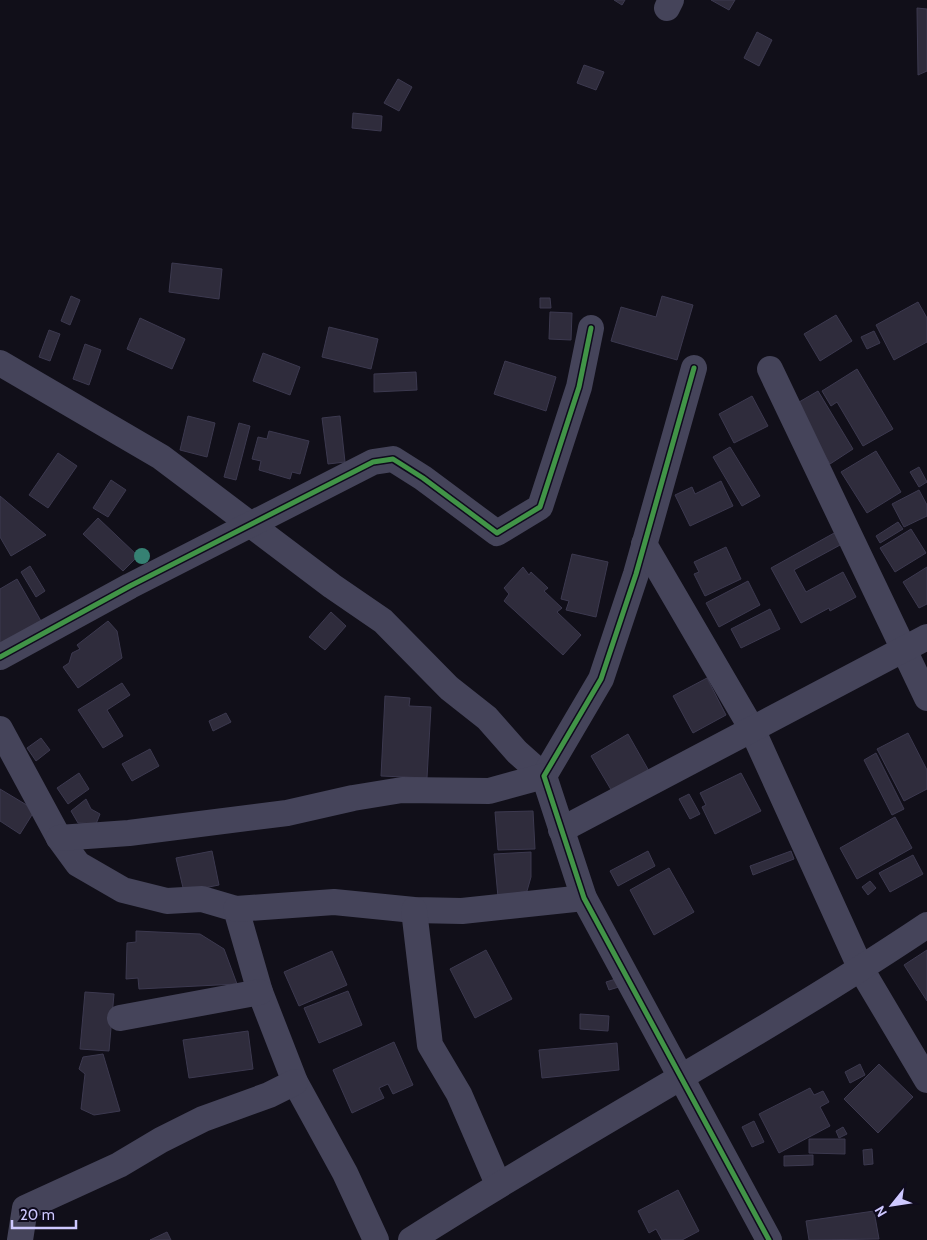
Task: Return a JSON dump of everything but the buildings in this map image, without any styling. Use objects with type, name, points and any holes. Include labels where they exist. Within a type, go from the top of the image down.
[{"type":"street","points":[[0,657],[130,586],[373,462],[393,459],[497,532],[540,507],[579,386],[591,328]]},
{"type":"street","points":[[0,363],[161,457],[332,586],[383,621],[449,688],[487,718],[517,752],[544,776],[584,898],[769,1240]]},
{"type":"street","points":[[59,838],[129,833],[287,813],[353,798],[402,790],[489,791],[544,776],[601,680],[636,574],[694,368]]},
{"type":"street","points":[[770,369],[927,698]]},
{"type":"street","points":[[644,544],[752,729],[861,969],[927,1080]]},
{"type":"street","points":[[562,830],[927,637]]},
{"type":"street","points":[[0,729],[59,838],[78,864],[123,890],[167,901],[202,899],[236,909],[334,902],[414,910],[462,911],[584,898]]},
{"type":"street","points":[[236,909],[260,992],[295,1082],[345,1173],[376,1240]]},
{"type":"street","points":[[414,910],[430,1045],[459,1094],[498,1184]]},
{"type":"street","points":[[411,1240],[498,1184],[682,1077],[861,969],[927,925]]},
{"type":"street","points":[[120,1018],[260,992]]},
{"type":"street","points":[[20,1240],[25,1208],[120,1165],[161,1140],[203,1119],[269,1095],[295,1082]]},
{"type":"cycle path","points":[[0,657],[130,586],[373,462],[393,459],[423,478],[497,533],[540,507],[579,387],[591,328]]},
{"type":"cycle path","points":[[694,368],[636,574],[601,679],[544,776],[584,898],[769,1240]]}]
